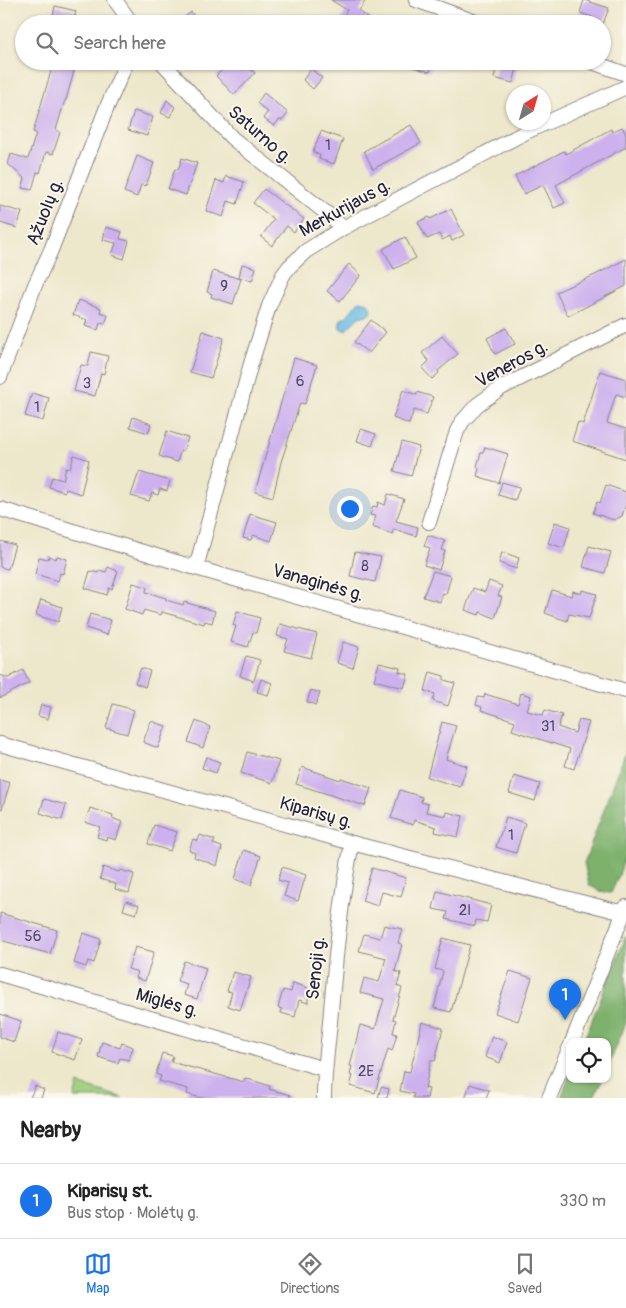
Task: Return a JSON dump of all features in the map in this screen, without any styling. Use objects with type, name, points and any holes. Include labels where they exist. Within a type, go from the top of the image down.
[{"type":"street","points":[[115,0],[126,15]]},
{"type":"street","points":[[416,0],[457,15]]},
{"type":"street","points":[[611,69],[626,74]]},
{"type":"street","name":"Ąžuolų g.","points":[[0,378],[35,285],[51,250],[123,70]]},
{"type":"street","name":"Saturno g.","points":[[169,70],[232,138],[342,228]]},
{"type":"street","name":"Merkurijaus g.","points":[[196,568],[250,367],[269,306],[283,275],[296,258],[342,228],[528,131],[626,87]]},
{"type":"street","name":"Veneros g.","points":[[429,522],[457,431],[470,412],[486,397],[501,388],[626,325]]},
{"type":"street","name":"Vanaginės g.","points":[[0,509],[196,568],[626,691]]},
{"type":"street","name":"Kiparisų g.","points":[[0,744],[352,843],[616,911],[625,909]]},
{"type":"street","name":"Senoji g.","points":[[324,1098],[324,1069],[337,942],[352,843]]},
{"type":"street","points":[[574,1038],[625,909]]},
{"type":"street","name":"Miglės g.","points":[[0,974],[324,1069]]},
{"type":"street","points":[[549,1098],[566,1057]]},
{"type":"green space","points":[[626,751],[626,854],[611,893],[599,891],[589,885],[584,863]]},
{"type":"green space","points":[[626,936],[626,1023],[611,1060],[611,1038],[585,1038]]},
{"type":"green space","points":[[567,1083],[601,1083],[593,1098],[561,1098]]},
{"type":"green space","points":[[78,1084],[123,1098],[74,1098]]},
{"type":"water","points":[[358,302],[368,303],[372,310],[371,314],[359,317],[346,330],[343,330],[339,327],[341,319],[346,317]]},
{"type":"building","points":[[331,0],[366,0],[359,11],[365,15],[344,15],[347,10]]},
{"type":"building","points":[[584,0],[609,8],[606,15],[586,15],[580,13]]},
{"type":"building","points":[[55,6],[76,11],[75,15],[53,15]]},
{"type":"building","points":[[51,70],[74,70],[56,130],[60,132],[53,154],[46,152],[40,173],[37,172],[32,190],[22,188],[25,179],[8,164],[11,154],[28,159],[36,133],[33,132]]},
{"type":"building","points":[[222,70],[252,70],[255,73],[234,95],[216,76]]},
{"type":"building","points":[[310,70],[322,78],[313,89],[303,80]]},
{"type":"building","points":[[496,70],[517,70],[513,83],[494,78]]},
{"type":"building","points":[[264,93],[288,113],[283,120],[279,120],[274,126],[263,118],[268,112],[257,103]]},
{"type":"building","points":[[167,100],[175,107],[170,117],[161,113]]},
{"type":"building","points":[[134,111],[153,117],[147,136],[128,130]]},
{"type":"building","points":[[411,125],[421,143],[373,169],[364,151]]},
{"type":"building","points":[[622,127],[626,134],[626,147],[556,185],[565,203],[554,208],[543,185],[524,194],[515,176],[564,151],[566,154],[611,129],[612,132]]},
{"type":"building","points":[[321,131],[343,139],[334,164],[319,159],[320,155],[313,152]]},
{"type":"building","points":[[137,156],[154,163],[146,186],[141,185],[137,197],[124,192]]},
{"type":"building","points":[[182,158],[197,163],[186,195],[168,189],[175,169],[178,170]]},
{"type":"building","points":[[226,176],[244,182],[237,204],[228,201],[223,217],[206,211],[216,180],[224,183]]},
{"type":"building","points":[[264,189],[304,219],[294,232],[287,226],[272,246],[261,237],[274,219],[253,203]]},
{"type":"building","points":[[0,206],[22,212],[17,228],[0,223]]},
{"type":"building","points":[[451,209],[464,235],[452,241],[450,236],[442,240],[439,234],[427,239],[418,222],[429,217],[430,219]]},
{"type":"building","points":[[106,227],[122,232],[120,239],[129,241],[124,259],[112,255],[116,243],[103,240]]},
{"type":"building","points":[[405,237],[416,258],[394,269],[383,249]]},
{"type":"building","points":[[626,259],[626,286],[568,316],[556,292]]},
{"type":"building","points":[[242,264],[256,268],[252,281],[239,277]]},
{"type":"building","points":[[349,264],[361,275],[340,301],[327,291]]},
{"type":"building","points":[[213,271],[241,279],[233,304],[211,297],[212,294],[207,292]]},
{"type":"building","points":[[78,300],[101,308],[100,312],[108,315],[105,324],[100,323],[98,330],[85,326],[87,320],[73,315]]},
{"type":"building","points":[[371,320],[386,332],[369,353],[354,342]]},
{"type":"building","points":[[506,328],[515,344],[495,354],[487,338]]},
{"type":"building","points":[[203,331],[224,338],[211,378],[190,372]]},
{"type":"building","points":[[442,336],[458,354],[438,371],[439,373],[432,379],[422,368],[429,361],[422,353]]},
{"type":"building","points":[[91,352],[108,356],[104,374],[101,373],[95,396],[74,391],[81,365],[88,366]]},
{"type":"building","points":[[294,358],[317,365],[305,404],[300,403],[281,462],[273,497],[255,492]]},
{"type":"building","points":[[600,371],[626,379],[626,397],[616,394],[607,423],[626,429],[626,459],[572,441],[578,422],[583,424]]},
{"type":"building","points":[[403,390],[417,395],[417,392],[433,397],[427,414],[414,410],[409,424],[393,418]]},
{"type":"building","points":[[32,393],[49,398],[43,421],[25,416]]},
{"type":"building","points":[[133,417],[151,424],[148,433],[130,427]]},
{"type":"building","points":[[361,429],[376,434],[372,446],[357,441]]},
{"type":"building","points":[[167,431],[188,438],[177,462],[159,456]]},
{"type":"building","points":[[402,442],[419,447],[411,476],[394,471]]},
{"type":"building","points":[[485,447],[508,454],[499,483],[477,476],[479,469],[477,466]]},
{"type":"building","points":[[74,455],[89,460],[81,494],[66,489],[65,492],[49,487],[52,477],[63,480],[66,468],[70,469]]},
{"type":"building","points":[[139,472],[170,481],[167,491],[160,489],[158,495],[152,493],[149,501],[131,496]]},
{"type":"building","points":[[502,482],[520,487],[515,500],[498,495]]},
{"type":"building","points":[[606,485],[626,492],[626,504],[622,516],[614,520],[593,513],[597,502],[600,503]]},
{"type":"building","points":[[388,494],[404,499],[396,521],[418,527],[416,536],[394,529],[392,534],[372,527],[375,516],[370,515],[373,506],[377,507],[378,502],[385,505]]},
{"type":"building","points":[[250,514],[277,522],[271,541],[253,535],[251,540],[243,538]]},
{"type":"building","points":[[555,522],[570,527],[564,548],[548,543]]},
{"type":"building","points":[[428,535],[445,541],[442,550],[445,551],[439,570],[424,565],[430,548],[424,546]]},
{"type":"building","points":[[0,541],[15,545],[8,569],[0,567]]},
{"type":"building","points":[[589,546],[611,552],[605,573],[583,567]]},
{"type":"building","points":[[355,552],[381,557],[375,582],[350,576]]},
{"type":"building","points":[[502,552],[519,558],[516,569],[499,563]]},
{"type":"building","points":[[49,556],[56,559],[57,556],[67,559],[63,574],[60,573],[58,581],[35,574],[39,557],[48,559]]},
{"type":"building","points":[[108,567],[118,571],[112,589],[109,588],[107,595],[85,588],[90,571],[98,573],[99,570],[106,572]]},
{"type":"building","points":[[433,571],[451,576],[446,594],[443,593],[440,602],[423,597]]},
{"type":"building","points":[[489,581],[502,586],[498,596],[502,597],[495,618],[480,612],[479,615],[465,610],[473,588],[485,592]]},
{"type":"building","points":[[133,583],[147,587],[146,592],[166,598],[166,600],[183,605],[184,602],[215,611],[212,623],[205,621],[204,624],[162,612],[161,615],[144,610],[142,615],[125,609]]},
{"type":"building","points":[[552,590],[571,596],[573,591],[581,594],[582,590],[597,594],[589,618],[569,614],[567,621],[545,613]]},
{"type":"building","points":[[41,600],[62,607],[58,622],[36,615]]},
{"type":"building","points":[[237,611],[260,618],[256,633],[253,632],[248,647],[231,642],[236,626],[233,625]]},
{"type":"building","points":[[90,614],[111,620],[107,635],[86,628]]},
{"type":"building","points":[[280,624],[317,634],[311,658],[284,651],[288,639],[277,636]]},
{"type":"building","points":[[343,642],[359,647],[353,668],[337,663]]},
{"type":"building","points":[[246,656],[260,660],[254,681],[240,676]]},
{"type":"building","points":[[379,663],[400,668],[399,672],[408,674],[404,688],[374,680]]},
{"type":"building","points":[[141,668],[150,671],[145,687],[135,683]]},
{"type":"building","points":[[23,670],[29,683],[0,698],[0,675],[8,678]]},
{"type":"building","points":[[430,672],[444,676],[444,680],[455,683],[448,706],[433,701],[435,694],[425,691]]},
{"type":"building","points":[[261,679],[272,683],[268,695],[257,692]]},
{"type":"building","points":[[311,690],[320,693],[316,705],[307,702]]},
{"type":"building","points":[[521,693],[531,696],[527,711],[543,715],[545,710],[562,715],[558,727],[575,733],[579,720],[589,722],[574,769],[565,766],[570,749],[512,730],[515,721],[481,710],[482,707],[476,705],[478,697],[484,698],[485,694],[518,704]]},
{"type":"building","points":[[113,704],[134,710],[127,734],[106,728]]},
{"type":"building","points":[[41,705],[51,707],[48,719],[38,716]]},
{"type":"building","points":[[151,721],[166,726],[158,748],[143,742]]},
{"type":"building","points":[[196,721],[210,727],[203,748],[188,742]]},
{"type":"building","points":[[442,722],[456,726],[446,759],[467,766],[460,787],[427,777]]},
{"type":"building","points":[[247,752],[279,761],[272,783],[241,773]]},
{"type":"building","points":[[206,757],[220,762],[216,773],[202,768]]},
{"type":"building","points":[[302,767],[371,788],[365,806],[296,784]]},
{"type":"building","points":[[514,776],[540,784],[535,801],[509,793]]},
{"type":"building","points":[[0,780],[10,783],[2,809],[0,808]]},
{"type":"building","points":[[400,790],[422,797],[421,802],[428,804],[426,812],[446,816],[447,812],[463,816],[458,837],[435,832],[436,827],[414,820],[413,825],[391,818]]},
{"type":"building","points":[[44,799],[66,805],[62,820],[40,813]]},
{"type":"building","points":[[90,808],[113,815],[112,818],[122,822],[116,840],[107,837],[106,840],[97,837],[100,827],[85,822]]},
{"type":"building","points":[[506,817],[525,823],[516,853],[496,847]]},
{"type":"building","points":[[154,825],[177,832],[170,851],[148,844]]},
{"type":"building","points":[[200,835],[215,840],[213,844],[222,847],[217,866],[194,857],[195,853],[189,850],[193,839],[198,841]]},
{"type":"building","points":[[244,850],[261,856],[251,885],[235,879]]},
{"type":"building","points":[[103,867],[134,874],[129,893],[115,889],[116,884],[100,879]]},
{"type":"building","points":[[282,867],[306,875],[298,901],[284,896],[288,883],[278,880]]},
{"type":"building","points":[[372,868],[406,878],[401,897],[382,892],[378,906],[362,901]]},
{"type":"building","points":[[437,891],[491,905],[487,922],[476,920],[475,926],[446,919],[448,912],[433,909]]},
{"type":"building","points":[[126,901],[139,905],[136,914],[123,910]]},
{"type":"building","points":[[0,913],[57,930],[50,954],[0,940]]},
{"type":"building","points":[[384,925],[402,929],[398,943],[402,944],[395,971],[401,973],[397,986],[402,988],[393,1019],[396,1020],[393,1033],[397,1034],[392,1051],[388,1049],[375,1093],[350,1086],[353,1076],[350,1075],[352,1066],[350,1066],[360,1025],[375,1029],[384,999],[360,993],[364,978],[379,982],[386,958],[359,951],[364,934],[380,938]]},
{"type":"building","points":[[83,933],[101,939],[94,963],[88,961],[86,967],[74,963]]},
{"type":"building","points":[[443,938],[470,945],[451,1012],[434,1008],[443,971],[435,969]]},
{"type":"building","points":[[135,947],[154,952],[145,981],[136,978],[138,972],[128,969]]},
{"type":"building","points":[[184,961],[206,968],[197,999],[184,995],[187,984],[177,981]]},
{"type":"building","points":[[510,971],[532,978],[518,1021],[495,1013]]},
{"type":"building","points":[[233,972],[251,977],[240,1010],[228,1006],[232,992],[227,991]]},
{"type":"building","points":[[293,983],[308,988],[308,1003],[299,1000],[295,1017],[281,1013],[282,1009],[278,1008],[283,990],[291,992]]},
{"type":"building","points":[[0,1014],[21,1021],[14,1042],[0,1037]]},
{"type":"building","points":[[422,1022],[443,1028],[435,1061],[431,1060],[425,1088],[429,1089],[427,1098],[413,1098],[414,1094],[400,1091],[404,1071],[410,1072]]},
{"type":"building","points":[[58,1032],[82,1040],[75,1060],[52,1052]]},
{"type":"building","points":[[492,1036],[507,1042],[500,1063],[485,1057]]},
{"type":"building","points":[[102,1042],[120,1048],[122,1043],[133,1047],[129,1060],[120,1058],[118,1063],[98,1057]]},
{"type":"building","points":[[162,1053],[173,1056],[171,1062],[244,1082],[245,1078],[270,1086],[269,1089],[290,1095],[290,1098],[201,1098],[187,1094],[188,1089],[159,1081],[161,1076],[156,1074]]},
{"type":"building","points":[[470,1084],[489,1090],[486,1098],[465,1098]]},
{"type":"building","points":[[35,1086],[44,1090],[41,1098],[30,1098]]},
{"type":"building","points":[[381,1087],[389,1089],[387,1098],[378,1098]]},
{"type":"place","name":"Kiparisų st.","points":[[565,1020]]}]
